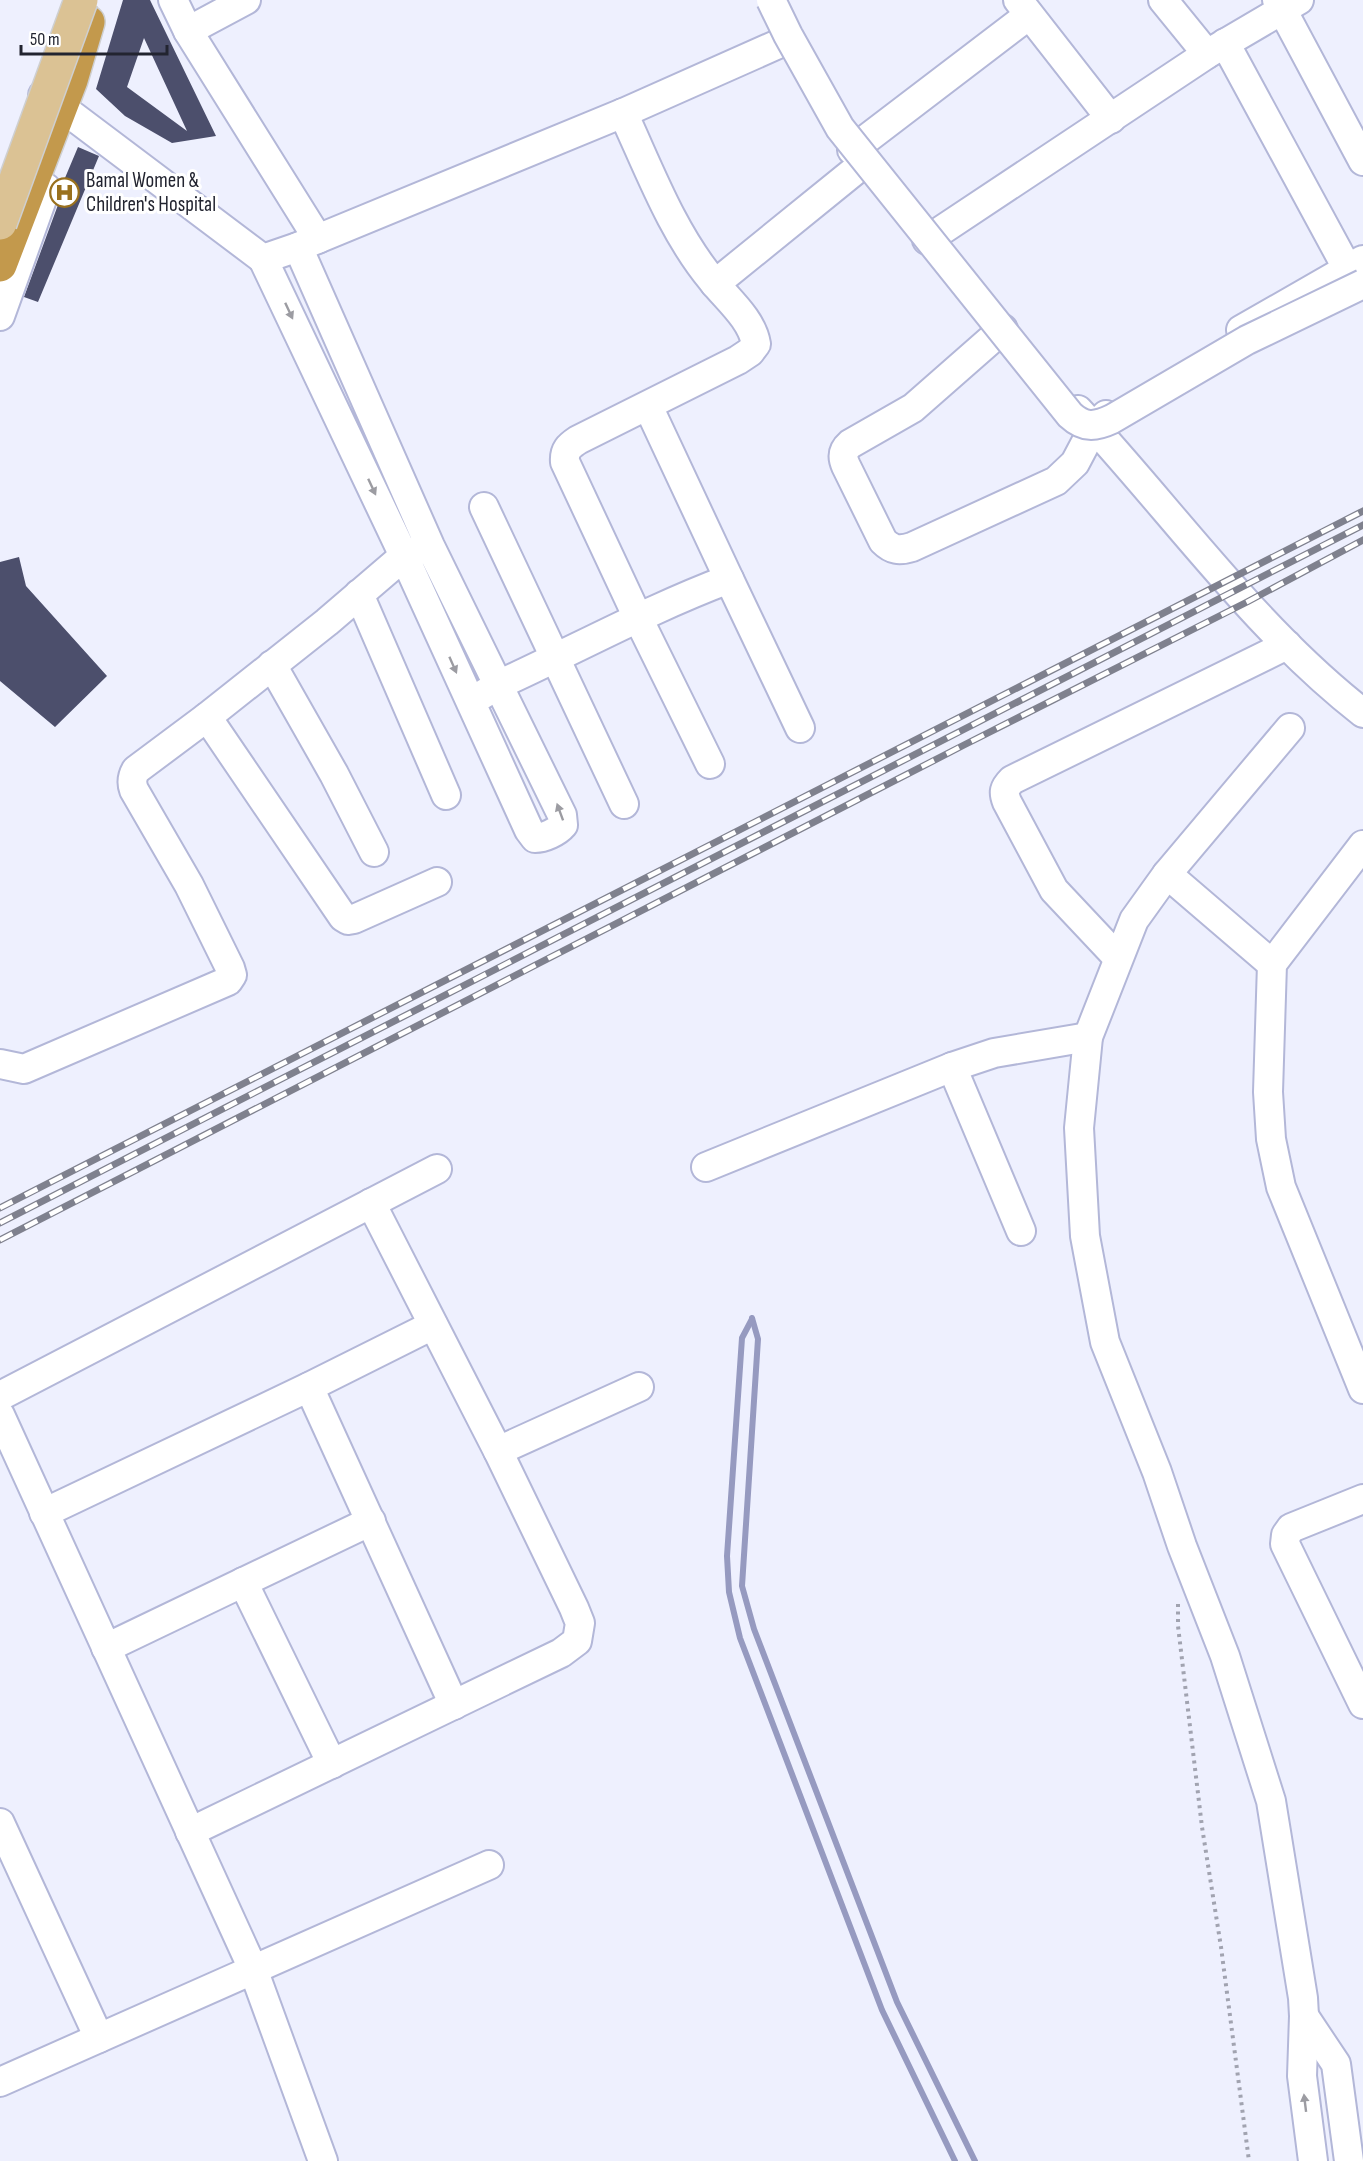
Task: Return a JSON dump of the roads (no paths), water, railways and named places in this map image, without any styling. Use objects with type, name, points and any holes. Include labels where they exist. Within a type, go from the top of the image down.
[{"type":"highway","points":[[0,265],[57,105],[68,0]]},
{"type":"highway","points":[[3,184],[57,105],[71,80],[94,0]]},
{"type":"main road","points":[[0,223],[81,0]]},
{"type":"street","points":[[0,316],[57,105],[263,259],[417,551],[498,685],[562,814],[563,825],[560,829],[541,838],[532,835],[470,703],[417,551],[308,243],[188,31],[173,0]]},
{"type":"street","points":[[188,31],[246,0]]},
{"type":"street","points":[[766,0],[785,41],[857,157],[1003,329],[1094,427],[1191,541],[1318,677],[1363,713]]},
{"type":"street","points":[[771,0],[840,128],[1070,415],[1078,422],[1097,426],[1112,419],[1247,340],[1358,271]]},
{"type":"street","points":[[1163,0],[1216,49],[1358,271]]},
{"type":"street","points":[[927,240],[1286,3],[1363,161]]},
{"type":"street","points":[[715,284],[1024,8],[1111,118]]},
{"type":"street","points":[[263,259],[308,243],[623,113],[785,41]]},
{"type":"street","points":[[623,113],[679,232],[702,268],[754,333],[756,344],[750,352],[738,360],[578,440],[569,447],[565,454],[566,462],[638,618],[710,764]]},
{"type":"street","points":[[1003,329],[913,408],[850,444],[844,450],[843,459],[883,541],[891,549],[902,550],[912,547],[1056,481],[1076,463],[1094,427],[1114,408],[1144,387],[1358,271]]},
{"type":"street","points":[[648,406],[800,728]]},
{"type":"street","points":[[484,507],[624,804]]},
{"type":"street","points":[[0,1064],[24,1069],[228,981],[232,975],[189,885],[132,783],[132,776],[136,770],[207,717],[359,594],[417,551]]},
{"type":"street","points":[[470,703],[498,685],[689,594],[729,579]]},
{"type":"street","points":[[359,594],[446,795]]},
{"type":"street","points":[[1118,958],[1054,890],[1007,802],[1004,794],[1005,786],[1012,780],[1287,645]]},
{"type":"street","points":[[273,665],[334,774],[374,852]]},
{"type":"street","points":[[207,717],[343,917],[348,920],[354,919],[437,882]]},
{"type":"street","points":[[1290,728],[1167,874],[1134,920],[1088,1037],[1079,1128],[1085,1236],[1105,1342],[1157,1472],[1182,1546],[1225,1656],[1270,1801],[1304,2016],[1302,2076],[1313,2161]]},
{"type":"street","points":[[1363,844],[1272,964],[1268,1092],[1271,1139],[1279,1178],[1363,1389]]},
{"type":"street","points":[[1167,874],[1272,964]]},
{"type":"street","points":[[706,1167],[952,1067],[994,1053],[1088,1037]]},
{"type":"street","points":[[952,1067],[1021,1230]]},
{"type":"street","points":[[0,1396],[437,1169]]},
{"type":"street","points":[[190,1832],[561,1653],[577,1641],[580,1623],[574,1608],[498,1451],[371,1203]]},
{"type":"street","points":[[44,1513],[434,1325]]},
{"type":"street","points":[[309,1387],[454,1705]]},
{"type":"street","points":[[498,1451],[639,1387]]},
{"type":"street","points":[[0,1415],[253,1969],[323,2161]]},
{"type":"street","points":[[1363,1499],[1291,1528],[1286,1535],[1285,1544],[1363,1704]]},
{"type":"street","points":[[106,1648],[371,1521]]},
{"type":"street","points":[[243,1582],[332,1764]]},
{"type":"street","points":[[0,1823],[99,2038]]},
{"type":"street","points":[[0,2082],[489,1865]]},
{"type":"street","points":[[1304,2016],[1336,2064],[1349,2161]]},
{"type":"waterway","points":[[752,1318],[758,1339],[742,1586],[754,1629],[897,2002],[975,2161]]},
{"type":"waterway","points":[[752,1319],[742,1338],[727,1556],[729,1592],[740,1638],[882,2010],[955,2161]]},
{"type":"railway","points":[[0,1208],[1363,511]]},
{"type":"railway","points":[[0,1223],[1363,525]]},
{"type":"railway","points":[[0,1240],[1247,602],[1363,540]]},
{"type":"place","name":"Bamal Women & Children's Hospital","points":[[65,192]]}]
